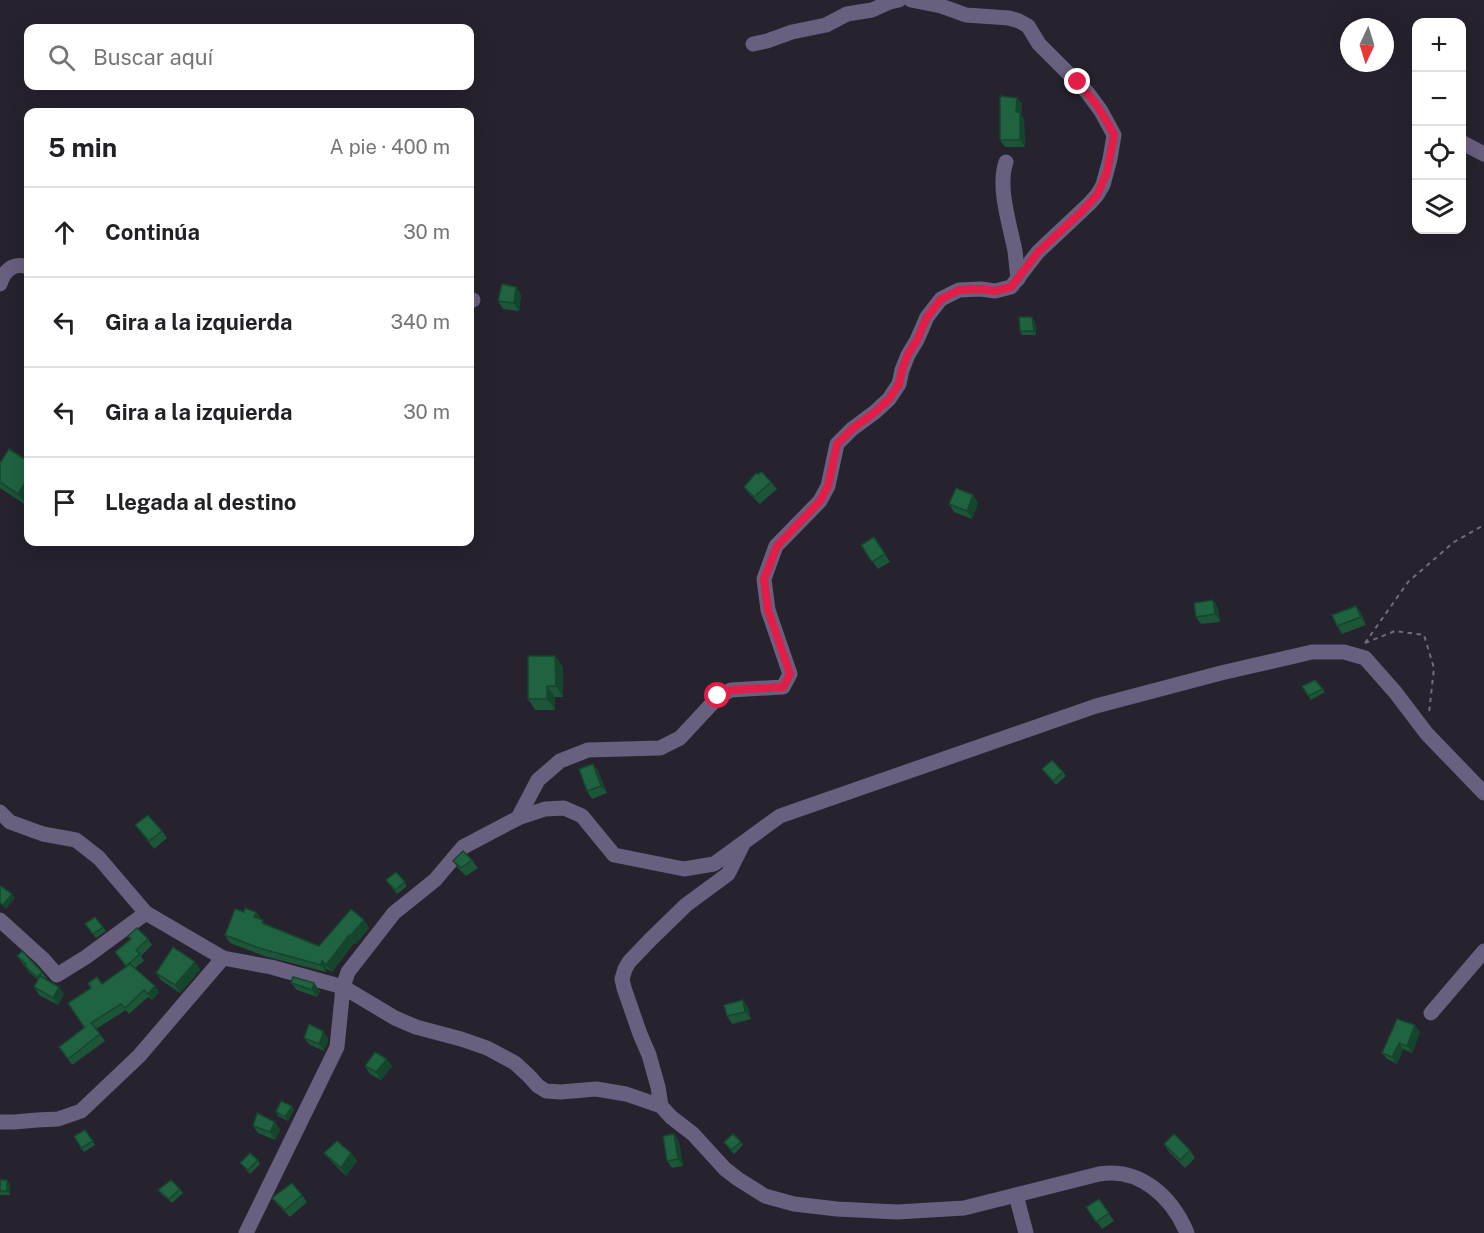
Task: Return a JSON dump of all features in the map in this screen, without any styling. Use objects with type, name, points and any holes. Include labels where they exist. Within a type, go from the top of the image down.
[{"type":"street","points":[[753,44],[826,25],[847,14],[899,0]]},
{"type":"street","points":[[518,818],[538,780],[560,761],[588,750],[660,747],[680,738],[718,696],[731,690],[783,687],[790,674],[768,610],[764,579],[777,546],[820,501],[828,486],[837,444],[889,399],[899,384],[908,354],[927,317],[941,299],[959,290],[995,291],[1011,287],[1038,252],[1097,195],[1107,172],[1114,135],[1087,92],[1039,44],[1028,26],[1009,18],[966,15],[941,6],[911,0]]},
{"type":"street","points":[[1466,145],[1484,154]]},
{"type":"street","points":[[1006,162],[1003,171],[1004,191],[1018,279]]},
{"type":"street","points":[[0,284],[2,276],[13,266],[24,265]]},
{"type":"street","points":[[246,1233],[338,1047],[343,987],[348,972],[394,913],[435,880],[463,847],[518,818],[544,809],[564,808],[582,816],[614,855],[684,869],[714,864],[780,816],[1096,706],[1312,652],[1365,650],[1427,734],[1484,793]]},
{"type":"street","points":[[0,812],[10,822],[44,834],[76,840],[99,858],[147,913],[223,958],[271,967],[343,987],[416,1028],[487,1048],[515,1063],[546,1091],[596,1089],[626,1094],[661,1106],[693,1134],[724,1169],[765,1196],[794,1204],[837,1209],[897,1212],[964,1208],[1099,1174],[1116,1172],[1141,1180],[1162,1195],[1183,1223],[1187,1233]]},
{"type":"street","points":[[661,1106],[649,1055],[624,988],[622,979],[625,969],[650,940],[686,905],[728,874],[743,844]]},
{"type":"street","points":[[0,920],[57,975],[147,913]]},
{"type":"street","points":[[1431,1014],[1484,951]]},
{"type":"street","points":[[0,1122],[58,1119],[81,1111],[139,1056],[223,958]]},
{"type":"street","points":[[1016,1195],[1026,1233]]},
{"type":"path","points":[[1365,650],[1408,582],[1454,542],[1484,525]]},
{"type":"path","points":[[1365,650],[1395,631],[1424,635],[1434,668],[1427,734]]},
{"type":"building","points":[[1000,96],[1017,98],[1016,112],[1020,112],[1020,140],[1000,140]]},
{"type":"building","points":[[502,284],[516,287],[514,303],[498,301]]},
{"type":"building","points":[[1019,317],[1032,317],[1034,331],[1020,331]]},
{"type":"building","points":[[9,449],[24,458],[24,484],[18,494],[0,482],[0,463]]},
{"type":"building","points":[[762,472],[771,482],[754,497],[744,487],[756,473]]},
{"type":"building","points":[[956,488],[973,495],[967,511],[949,504]]},
{"type":"building","points":[[874,537],[885,554],[872,562],[861,545]]},
{"type":"building","points":[[1213,600],[1215,614],[1196,617],[1194,603]]},
{"type":"building","points":[[1356,606],[1361,617],[1337,626],[1332,615]]},
{"type":"building","points":[[528,656],[555,656],[556,686],[547,686],[547,699],[528,699]]},
{"type":"building","points":[[1315,680],[1323,689],[1308,696],[1302,686]]},
{"type":"building","points":[[1052,760],[1063,772],[1053,781],[1042,769]]},
{"type":"building","points":[[593,764],[601,786],[587,791],[579,769]]},
{"type":"building","points":[[148,815],[162,831],[149,841],[135,825]]},
{"type":"building","points":[[463,851],[472,860],[461,868],[453,861]]},
{"type":"building","points":[[396,872],[405,882],[395,890],[386,880]]},
{"type":"building","points":[[1,886],[12,894],[3,905],[0,903]]},
{"type":"building","points":[[245,908],[256,912],[254,917],[263,920],[262,923],[319,946],[351,909],[364,920],[326,965],[322,961],[321,965],[259,948],[225,935],[235,909],[244,912]]},
{"type":"building","points":[[95,917],[103,927],[93,934],[85,924]]},
{"type":"building","points":[[137,928],[148,939],[136,950],[140,954],[126,966],[115,952],[131,939],[128,936]]},
{"type":"building","points":[[173,947],[195,962],[175,985],[156,973]]},
{"type":"building","points":[[22,951],[42,972],[37,977],[17,956]]},
{"type":"building","points":[[130,964],[155,986],[148,994],[144,990],[125,1008],[121,1004],[91,1023],[100,1034],[68,1059],[59,1047],[85,1027],[68,1003],[91,988],[88,983],[97,977],[102,984]]},
{"type":"building","points":[[40,976],[59,987],[53,998],[34,987]]},
{"type":"building","points":[[293,977],[314,983],[312,990],[291,983]]},
{"type":"building","points":[[743,1000],[745,1012],[727,1016],[724,1005]]},
{"type":"building","points":[[1397,1019],[1415,1025],[1407,1046],[1399,1043],[1392,1057],[1382,1053]]},
{"type":"building","points":[[309,1024],[323,1031],[319,1044],[304,1038]]},
{"type":"building","points":[[375,1052],[387,1059],[376,1072],[365,1066]]},
{"type":"building","points":[[281,1101],[292,1106],[285,1117],[276,1112]]},
{"type":"building","points":[[257,1113],[275,1122],[270,1132],[253,1126]]},
{"type":"building","points":[[85,1130],[93,1141],[81,1148],[74,1136]]},
{"type":"building","points":[[674,1134],[678,1159],[667,1161],[663,1136]]},
{"type":"building","points":[[733,1134],[741,1142],[731,1150],[724,1142]]},
{"type":"building","points":[[1174,1134],[1190,1150],[1180,1160],[1164,1144]]},
{"type":"building","points":[[337,1141],[351,1153],[341,1168],[324,1153]]},
{"type":"building","points":[[250,1153],[258,1160],[248,1170],[240,1163]]},
{"type":"building","points":[[0,1180],[7,1180],[7,1191],[0,1191]]},
{"type":"building","points":[[171,1180],[180,1189],[169,1199],[158,1190]]},
{"type":"building","points":[[292,1183],[302,1195],[285,1210],[272,1198]]},
{"type":"building","points":[[1099,1199],[1109,1213],[1096,1222],[1086,1207]]},
{"type":"route","points":[[718,696],[731,690],[783,687],[790,674],[768,610],[764,579],[777,546],[820,501],[828,486],[837,444],[889,399],[899,384],[908,354],[927,317],[941,299],[959,290],[995,291],[1011,287],[1038,252],[1080,213],[1103,185],[1114,135],[1096,104],[1078,82]]}]
